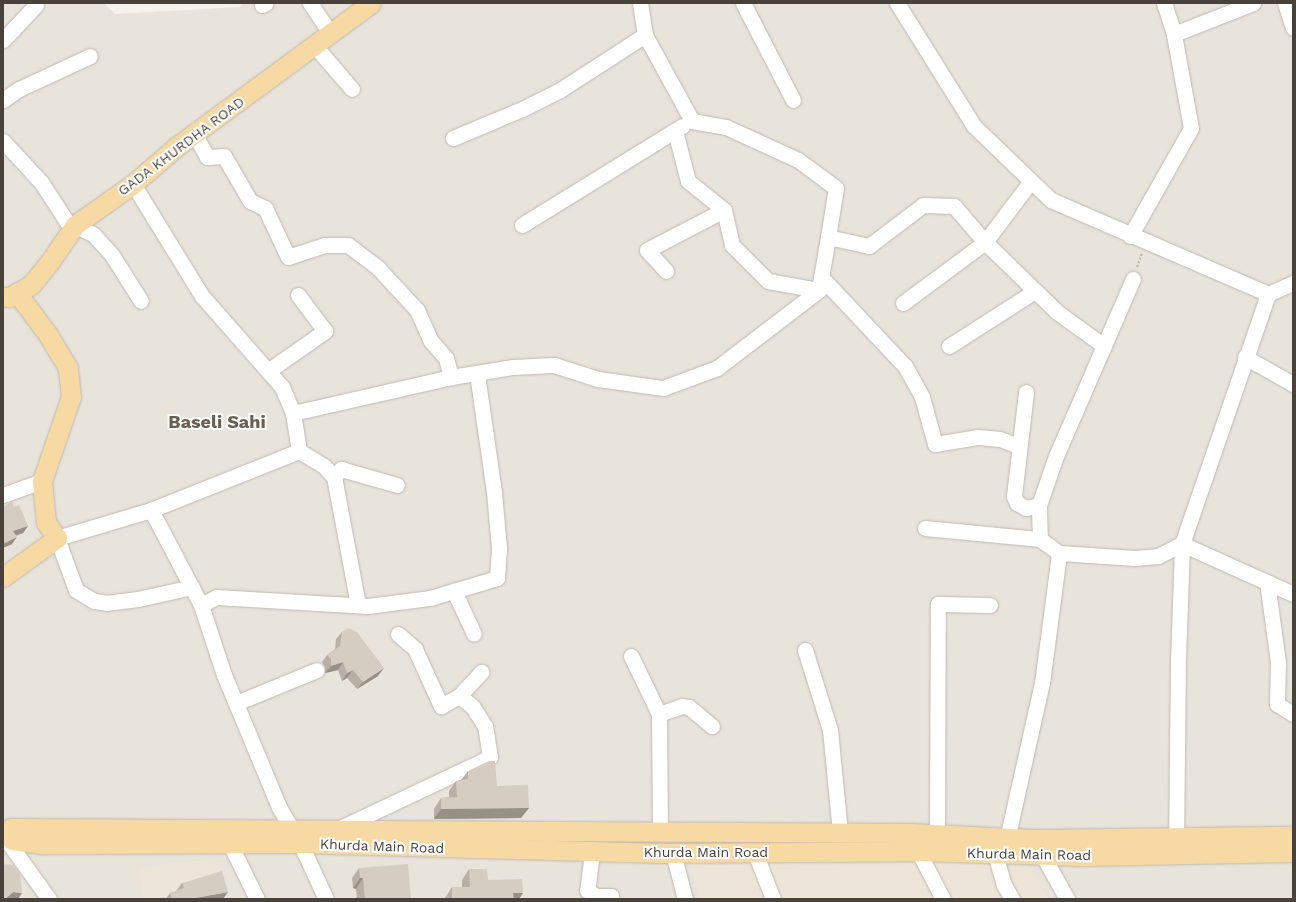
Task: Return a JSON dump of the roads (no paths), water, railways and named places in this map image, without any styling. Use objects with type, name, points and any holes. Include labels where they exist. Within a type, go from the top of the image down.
[{"type":"main road","name":"GADA KHURDHA ROAD","points":[[10,295],[31,285],[49,263],[75,225],[133,184],[195,135],[371,3]]},
{"type":"main road","points":[[3,577],[57,538],[46,522],[42,481],[70,397],[68,368],[49,336],[10,295]]},
{"type":"main road","name":"Khurda Main Road","points":[[8,837],[42,844],[118,845],[230,844],[338,829],[840,832],[1007,839],[1083,847],[1176,847],[1293,852]]},
{"type":"main road","points":[[837,852],[840,832]]},
{"type":"main road","points":[[8,837],[296,836]]},
{"type":"main road","name":"Khurda Main Road","points":[[296,836],[592,852],[673,854],[918,851],[1043,856],[1083,847]]},
{"type":"main road","name":"Khurda Main Road","points":[[1176,847],[1293,836]]},
{"type":"street","points":[[310,3],[330,33]]},
{"type":"street","points":[[640,3],[646,35],[692,121]]},
{"type":"street","points":[[743,3],[793,100]]},
{"type":"street","points":[[898,3],[974,126],[1051,200],[1130,236],[1268,294]]},
{"type":"street","points":[[1130,236],[1191,128],[1174,34],[1164,3]]},
{"type":"street","points":[[1174,34],[1253,3]]},
{"type":"street","points":[[1285,3],[1293,28]]},
{"type":"street","points":[[3,40],[36,4]]},
{"type":"street","points":[[453,138],[522,110],[560,90],[646,35]]},
{"type":"street","points":[[314,45],[352,89]]},
{"type":"street","points":[[3,100],[18,89],[90,56]]},
{"type":"street","points":[[293,413],[451,377],[513,367],[554,365],[598,379],[663,388],[717,368],[820,284],[836,188],[798,160],[726,127],[692,121],[522,225]]},
{"type":"street","points":[[675,131],[688,181],[724,210],[732,245],[768,281],[820,284],[905,366],[922,397],[935,444],[978,437],[1000,439],[1018,446]]},
{"type":"street","points":[[195,135],[207,157],[224,156],[250,201],[265,208],[288,257],[325,245],[348,246],[378,268],[417,310],[431,341],[446,358],[451,377]]},
{"type":"street","points":[[3,141],[41,182],[67,222],[93,234],[112,255],[141,301]]},
{"type":"street","points":[[903,303],[985,242],[1031,181]]},
{"type":"street","points":[[133,184],[202,296],[282,387],[293,413],[300,451],[324,466],[334,477],[358,605]]},
{"type":"street","points":[[828,237],[869,246],[924,205],[954,206],[985,242],[1057,312],[1104,346]]},
{"type":"street","points":[[666,271],[647,250],[724,210]]},
{"type":"street","points":[[1040,539],[1039,505],[1056,456],[1133,279]]},
{"type":"street","points":[[1176,847],[1178,661],[1182,544],[1245,357],[1268,294],[1293,283]]},
{"type":"street","points":[[949,346],[1035,290]]},
{"type":"street","points":[[3,307],[10,295]]},
{"type":"street","points":[[268,371],[325,331],[298,295]]},
{"type":"street","points":[[1245,357],[1293,384]]},
{"type":"street","points":[[201,605],[216,597],[358,605],[430,598],[497,578],[499,548],[494,492],[477,374]]},
{"type":"street","points":[[1026,392],[1018,446],[1014,496],[1017,503],[1026,508],[1039,505]]},
{"type":"street","points":[[192,587],[138,599],[107,603],[94,601],[76,590],[57,538],[151,510],[300,451]]},
{"type":"street","points":[[334,477],[341,469],[397,485]]},
{"type":"street","points":[[3,495],[42,481]]},
{"type":"street","points":[[151,510],[201,605],[236,703],[279,807],[296,836],[326,899]]},
{"type":"street","points":[[925,528],[1040,539],[1059,554],[1135,558],[1158,556],[1182,544]]},
{"type":"street","points":[[1182,544],[1293,594]]},
{"type":"street","points":[[1007,839],[1042,683],[1059,554]]},
{"type":"street","points":[[1267,582],[1278,662],[1276,704],[1293,714]]},
{"type":"street","points":[[454,591],[474,634]]},
{"type":"street","points":[[937,835],[938,604],[990,605]]},
{"type":"street","points":[[398,634],[414,649],[441,706],[459,696],[481,672]]},
{"type":"street","points":[[805,650],[830,730],[840,832]]},
{"type":"street","points":[[632,656],[659,714],[660,831]]},
{"type":"street","points":[[236,703],[317,670]]},
{"type":"street","points":[[338,829],[490,757],[485,726],[472,706],[459,696]]},
{"type":"street","points":[[659,714],[682,706],[689,708],[712,726]]},
{"type":"street","points":[[8,837],[49,899]]},
{"type":"street","points":[[230,844],[257,899]]},
{"type":"street","points":[[918,851],[943,899]]},
{"type":"street","points":[[592,852],[587,890],[596,896],[611,896],[611,899]]},
{"type":"street","points":[[755,853],[773,899]]},
{"type":"street","points":[[673,854],[685,899]]},
{"type":"street","points":[[995,854],[1004,885],[1012,899]]},
{"type":"street","points":[[1043,856],[1067,899]]},
{"type":"district","name":"Baseli Sahi","points":[[217,422]]}]
